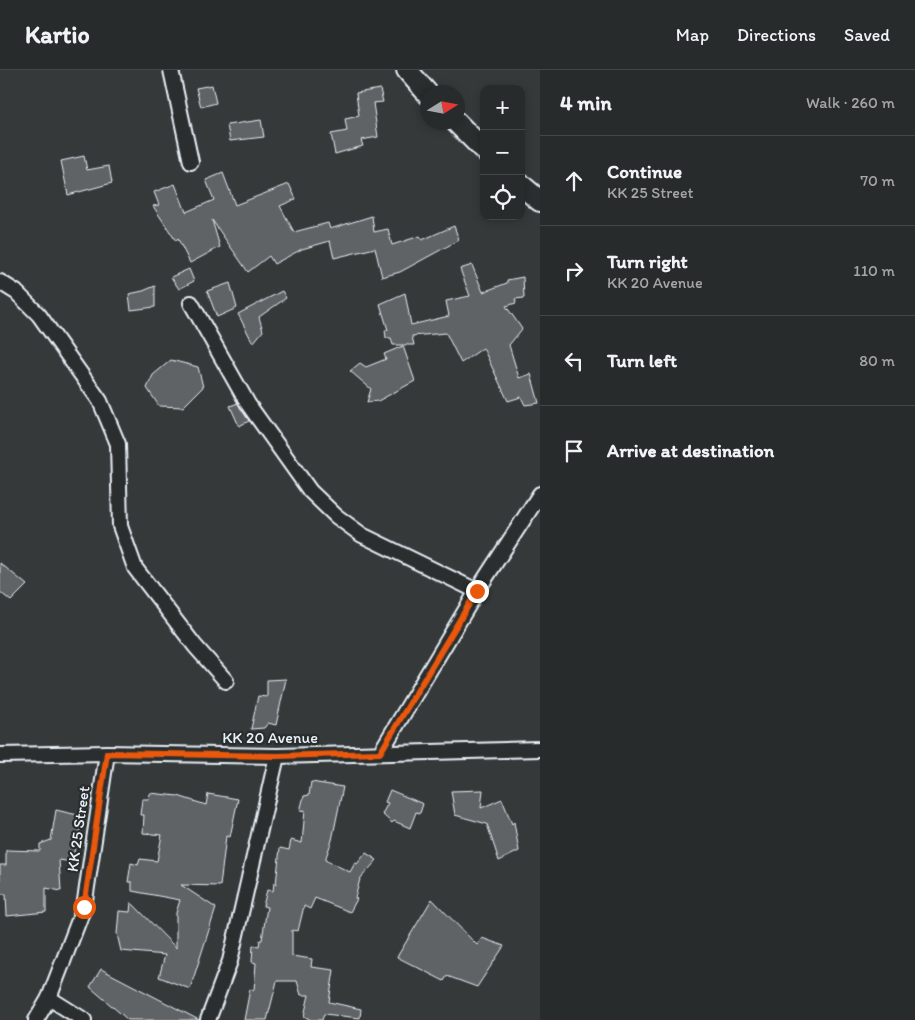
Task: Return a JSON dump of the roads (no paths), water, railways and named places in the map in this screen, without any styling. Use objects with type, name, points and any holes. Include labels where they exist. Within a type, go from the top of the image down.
[{"type":"main road","points":[[407,70],[420,85]]},
{"type":"main road","points":[[464,130],[480,146]]},
{"type":"main road","points":[[525,188],[540,201]]},
{"type":"street","points":[[171,70],[191,162]]},
{"type":"street","points":[[0,282],[16,292],[39,315],[100,401],[118,444],[120,526],[135,568],[195,646],[226,681]]},
{"type":"street","points":[[191,303],[248,404],[310,491],[336,516],[362,535],[477,591]]},
{"type":"street","points":[[380,753],[477,591],[540,494]]},
{"type":"street","name":"KK 20 Avenue","points":[[0,755],[107,753],[277,756],[540,749]]},
{"type":"street","name":"KK 25 Street","points":[[36,1020],[49,998],[84,907],[107,753]]},
{"type":"street","points":[[208,1020],[230,961],[277,756]]},
{"type":"street","points":[[49,998],[84,1020]]}]
